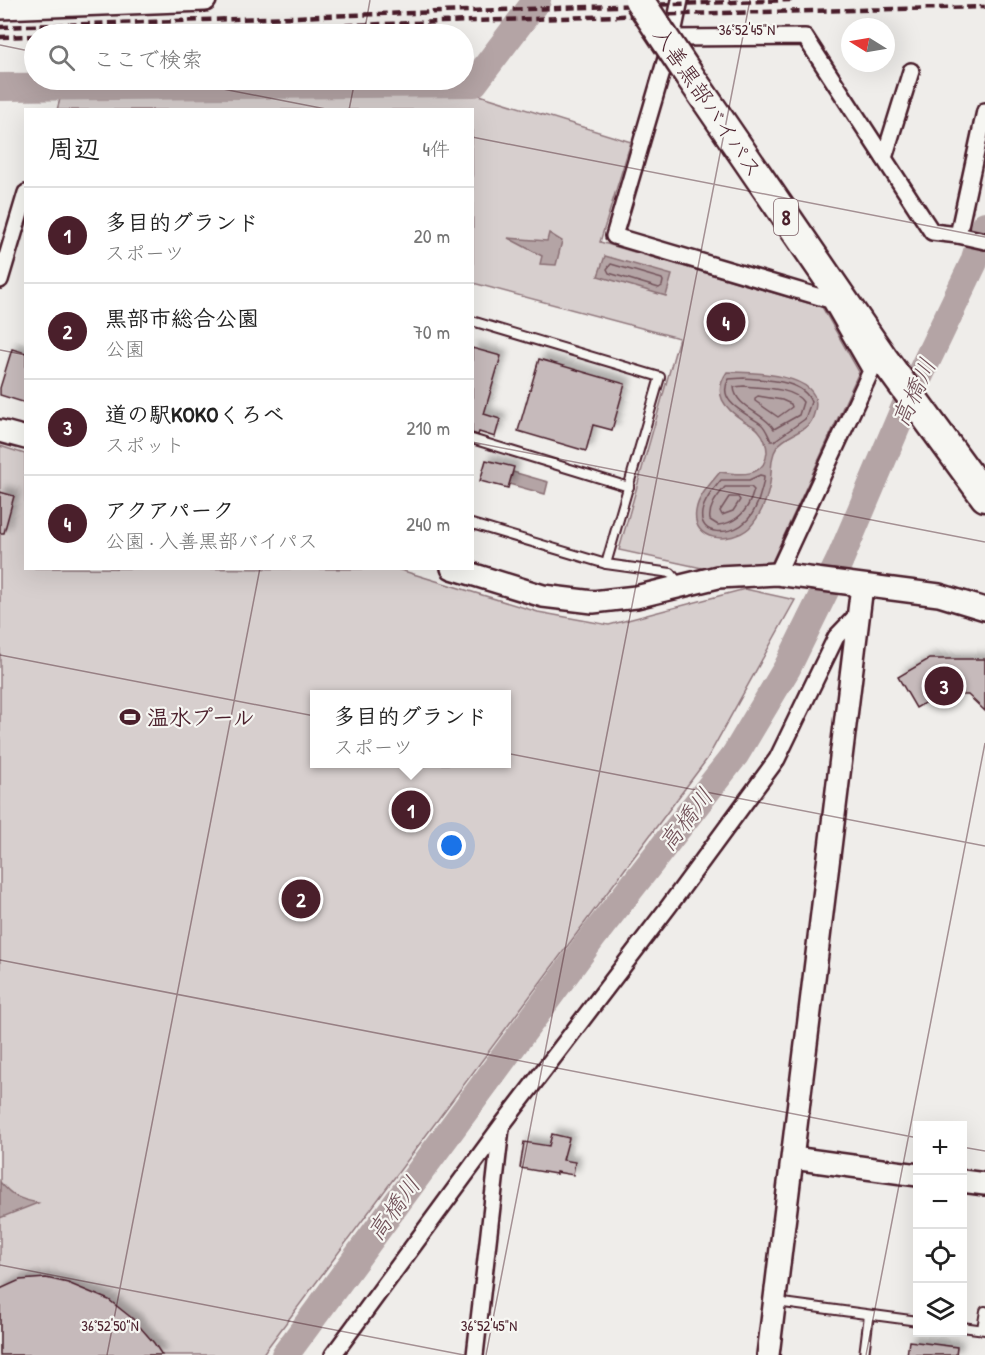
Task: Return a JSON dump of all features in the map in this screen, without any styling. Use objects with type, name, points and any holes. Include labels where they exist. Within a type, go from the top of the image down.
[{"type":"highway","name":"入善黒部バイパス","points":[[639,0],[883,358],[985,497]]},
{"type":"street","points":[[0,8],[206,0]]},
{"type":"street","points":[[680,0],[672,38],[614,236],[830,300],[871,371],[784,575]]},
{"type":"street","points":[[672,38],[805,37],[932,232],[985,241]]},
{"type":"street","points":[[884,158],[911,71]]},
{"type":"street","points":[[958,235],[985,111]]},
{"type":"street","points":[[0,280],[24,200]]},
{"type":"street","points":[[0,431],[24,437]]},
{"type":"street","points":[[458,570],[543,596],[593,602],[636,597],[718,577],[784,575],[939,595],[984,607]]},
{"type":"street","points":[[768,1355],[862,586]]},
{"type":"street","points":[[333,1355],[502,1125],[669,906],[777,759],[836,637],[859,613]]},
{"type":"street","points":[[475,1355],[502,1125]]},
{"type":"street","points":[[793,1158],[913,1174]]},
{"type":"street","points":[[967,1182],[985,1184]]},
{"type":"lane","points":[[474,322],[660,377],[606,564]]},
{"type":"lane","points":[[474,440],[629,487]]},
{"type":"lane","points":[[474,525],[606,564],[671,573],[682,586]]},
{"type":"lane","points":[[775,1302],[913,1320]]},
{"type":"lane","points":[[967,1327],[984,1329],[985,1311]]},
{"type":"lane","points":[[864,1355],[869,1315]]},
{"type":"shaded area","points":[[473,93],[631,142],[600,242],[822,307],[859,372],[771,564],[702,568],[619,550],[679,338],[474,283],[474,108],[58,108],[60,99]]},
{"type":"shaded area","points":[[0,446],[24,454],[24,570],[400,570],[538,612],[609,625],[745,589],[795,600],[707,759],[262,1355],[0,1355]]},
{"type":"water","points":[[549,233],[562,241],[556,265],[540,264],[542,256],[508,238],[547,241]]},
{"type":"water","points":[[605,256],[672,275],[666,296],[598,276]]},
{"type":"water","points":[[727,372],[768,374],[798,382],[809,388],[815,398],[815,410],[810,423],[780,443],[775,451],[767,495],[757,518],[749,528],[741,533],[723,538],[706,534],[700,529],[696,521],[699,500],[720,472],[743,474],[757,471],[762,467],[767,452],[764,438],[758,429],[737,416],[722,400],[721,387]]},
{"type":"water","points":[[513,472],[548,482],[545,494],[509,484]]},
{"type":"water","points":[[0,1182],[17,1197],[38,1203],[0,1218]]},
{"type":"building","points":[[12,349],[24,352],[24,402],[0,395]]},
{"type":"building","points":[[474,349],[501,356],[484,414],[500,419],[495,437],[479,432],[478,435],[474,434]]},
{"type":"building","points":[[539,359],[625,384],[612,430],[593,425],[586,451],[518,431]]},
{"type":"building","points":[[486,460],[514,467],[508,488],[480,481]]},
{"type":"building","points":[[0,492],[14,496],[4,533],[0,533]]},
{"type":"building","points":[[929,659],[985,659],[985,711],[968,695],[938,695],[916,708],[898,677]]},
{"type":"building","points":[[552,1134],[569,1138],[563,1160],[575,1162],[573,1175],[520,1168],[524,1142],[549,1146]]},
{"type":"building","points":[[46,1278],[68,1283],[109,1300],[133,1319],[162,1355],[0,1355],[0,1289],[20,1280]]},
{"type":"building","points":[[909,1341],[957,1347],[956,1355],[907,1355]]},
{"type":"waterway","points":[[474,83],[537,0]]},
{"type":"waterway","points":[[0,87],[24,87]]},
{"type":"waterway","name":"高橋川","points":[[285,1355],[592,938],[735,755],[787,668],[839,562],[907,402],[974,262],[985,225]]},
{"type":"railway","points":[[88,24],[792,0]]},
{"type":"railway","points":[[384,24],[985,7]]},
{"type":"railway","points":[[0,27],[24,26]]},
{"type":"railway","points":[[0,37],[24,36]]},
{"type":"place","name":"アクアパーク","points":[[726,322]]},
{"type":"place","name":"道の駅KOKOくろべ","points":[[944,686]]},
{"type":"place","name":"温水プール","points":[[130,717]]},
{"type":"place","name":"多目的グランド","points":[[411,810]]},
{"type":"place","name":"黒部市総合公園","points":[[301,899]]}]
